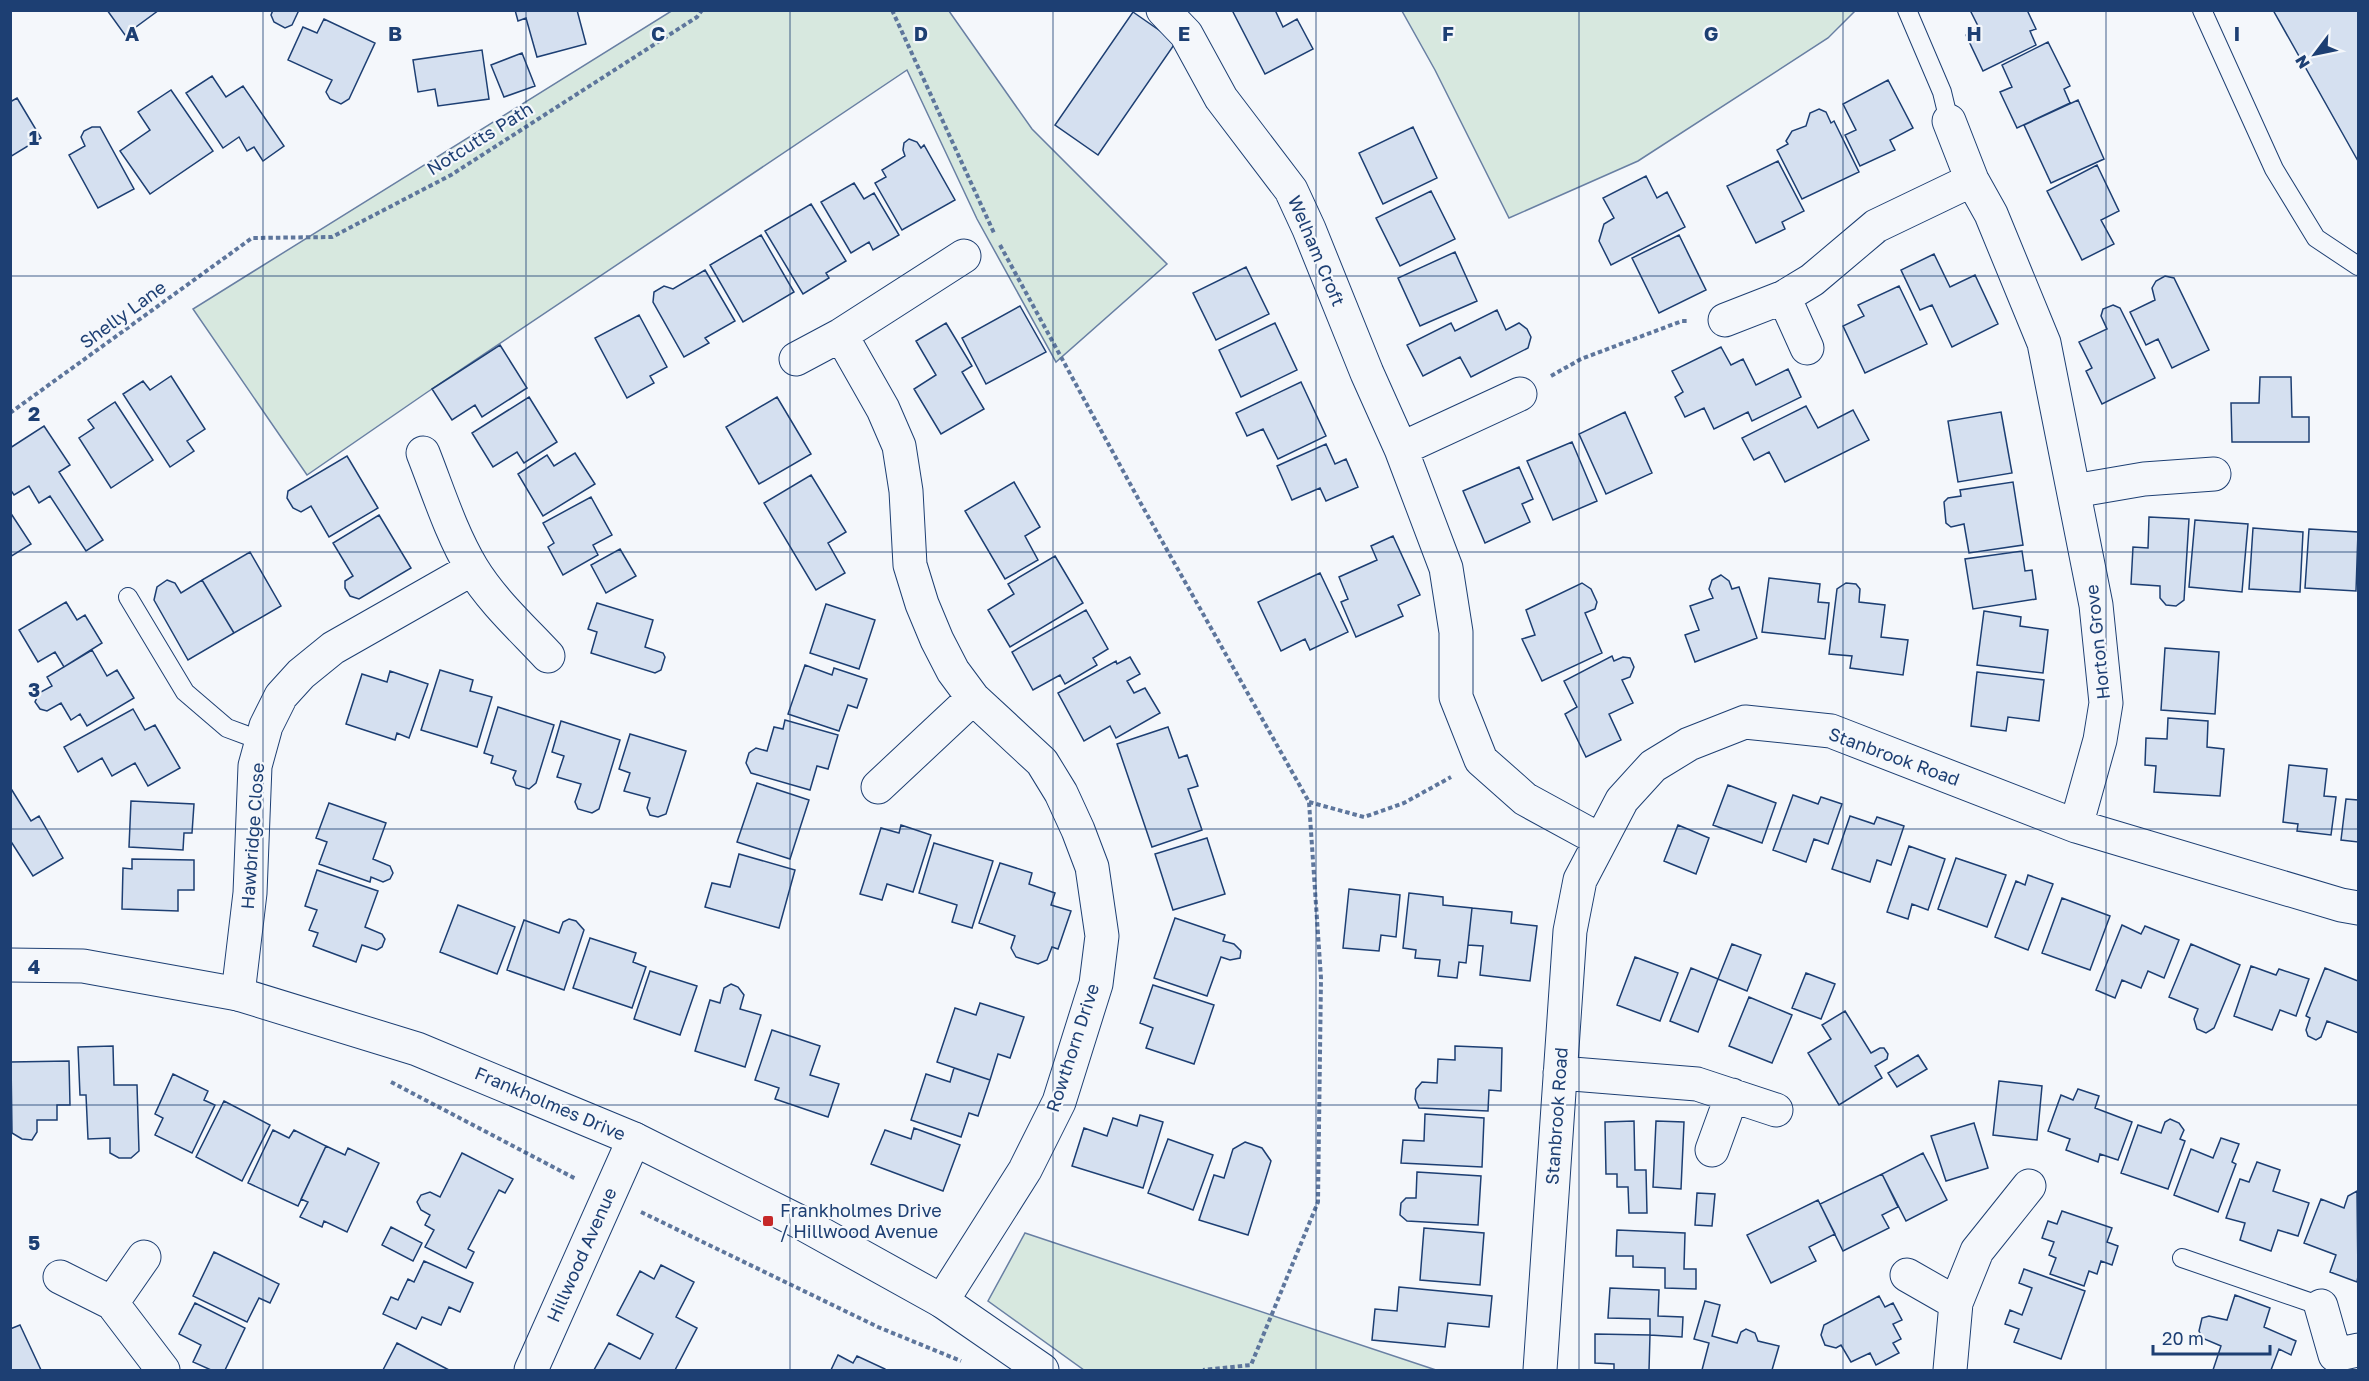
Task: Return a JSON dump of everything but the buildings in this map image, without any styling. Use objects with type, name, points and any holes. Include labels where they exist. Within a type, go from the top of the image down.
[{"type":"street","name":"Welham Croft","points":[[1162,10],[1186,34],[1221,98],[1291,190],[1309,229],[1366,373],[1401,449],[1446,568],[1455,632],[1456,697],[1481,760],[1525,799],[1600,840]]},
{"type":"street","name":"Horton Grove","points":[[1949,121],[1972,180],[1991,214],[2044,343],[2096,605],[2106,703],[2100,740],[2076,826]]},
{"type":"street","points":[[1725,320],[1784,297],[1812,280],[1876,226],[1972,180]]},
{"type":"street","points":[[796,360],[842,335],[964,256]]},
{"type":"street","points":[[1784,297],[1808,348]]},
{"type":"street","name":"Rowthorn Drive","points":[[842,335],[883,409],[899,446],[906,491],[910,565],[922,604],[937,640],[953,671],[973,698],[1042,762],[1061,793],[1092,867],[1102,936],[1096,984],[1059,1102],[1024,1170],[942,1301]]},
{"type":"street","points":[[1401,449],[1520,394]]},
{"type":"street","points":[[423,453],[472,569],[499,603],[548,656]]},
{"type":"street","points":[[2074,491],[2144,479],[2214,474]]},
{"type":"street","name":"Hawbridge Close","points":[[238,994],[250,893],[255,766],[266,726],[281,696],[302,674],[333,648],[472,569]]},
{"type":"street","points":[[878,787],[973,698]]},
{"type":"street","name":"Stanbrook Road","points":[[1540,1371],[1570,931],[1580,880],[1622,800],[1653,766],[1689,744],[1745,722],[1832,731],[2076,826],[2341,905],[2358,908]]},
{"type":"street","name":"Frankholmes Drive","points":[[10,965],[83,966],[238,994],[417,1049],[634,1139],[798,1221],[942,1301],[1042,1371]]},
{"type":"street","points":[[1560,1073],[1697,1084],[1776,1110]]},
{"type":"street","points":[[1712,1150],[1732,1095]]},
{"type":"street","name":"Hillwood Avenue","points":[[531,1371],[634,1139]]},
{"type":"street","points":[[1950,1371],[1956,1303],[1977,1251],[2029,1186]]},
{"type":"street","points":[[112,1303],[144,1257]]},
{"type":"street","points":[[1907,1275],[1956,1303]]},
{"type":"street","points":[[60,1277],[112,1303],[163,1371]]},
{"type":"street","points":[[2321,1305],[2340,1358]]},
{"type":"lane","points":[[1907,10],[1942,92],[1949,121]]},
{"type":"lane","points":[[2202,10],[2274,169],[2316,238],[2358,266]]},
{"type":"lane","points":[[128,597],[185,692],[227,728],[262,741]]},
{"type":"lane","points":[[2182,1258],[2321,1305]]},
{"type":"path","name":"Notcutts Path","points":[[252,238],[332,237],[451,175],[697,17],[702,10]]},
{"type":"path","points":[[892,10],[995,235],[1140,502],[1310,802],[1321,978],[1318,1202],[1251,1365],[1252,1371]]},
{"type":"path","name":"Shelly Lane","points":[[10,413],[252,238]]},
{"type":"path","points":[[1520,394],[1581,358],[1682,321],[1725,320]]},
{"type":"path","points":[[1310,802],[1364,817],[1404,803],[1481,760]]},
{"type":"path","points":[[387,1081],[608,1196],[878,1326],[962,1362]]},
{"type":"path","points":[[1203,1371],[1251,1365]]},
{"type":"shaded area","points":[[673,10],[949,11],[1032,129],[1167,264],[1056,362],[977,219],[907,70],[307,475],[193,309]]},
{"type":"shaded area","points":[[1402,11],[1855,11],[1828,38],[1638,161],[1509,218],[1435,70]]},
{"type":"shaded area","points":[[1025,1233],[1436,1370],[1084,1370],[988,1301]]},
{"type":"place","name":"Frankholmes Drive / Hillwood Avenue","points":[[768,1221]]}]
